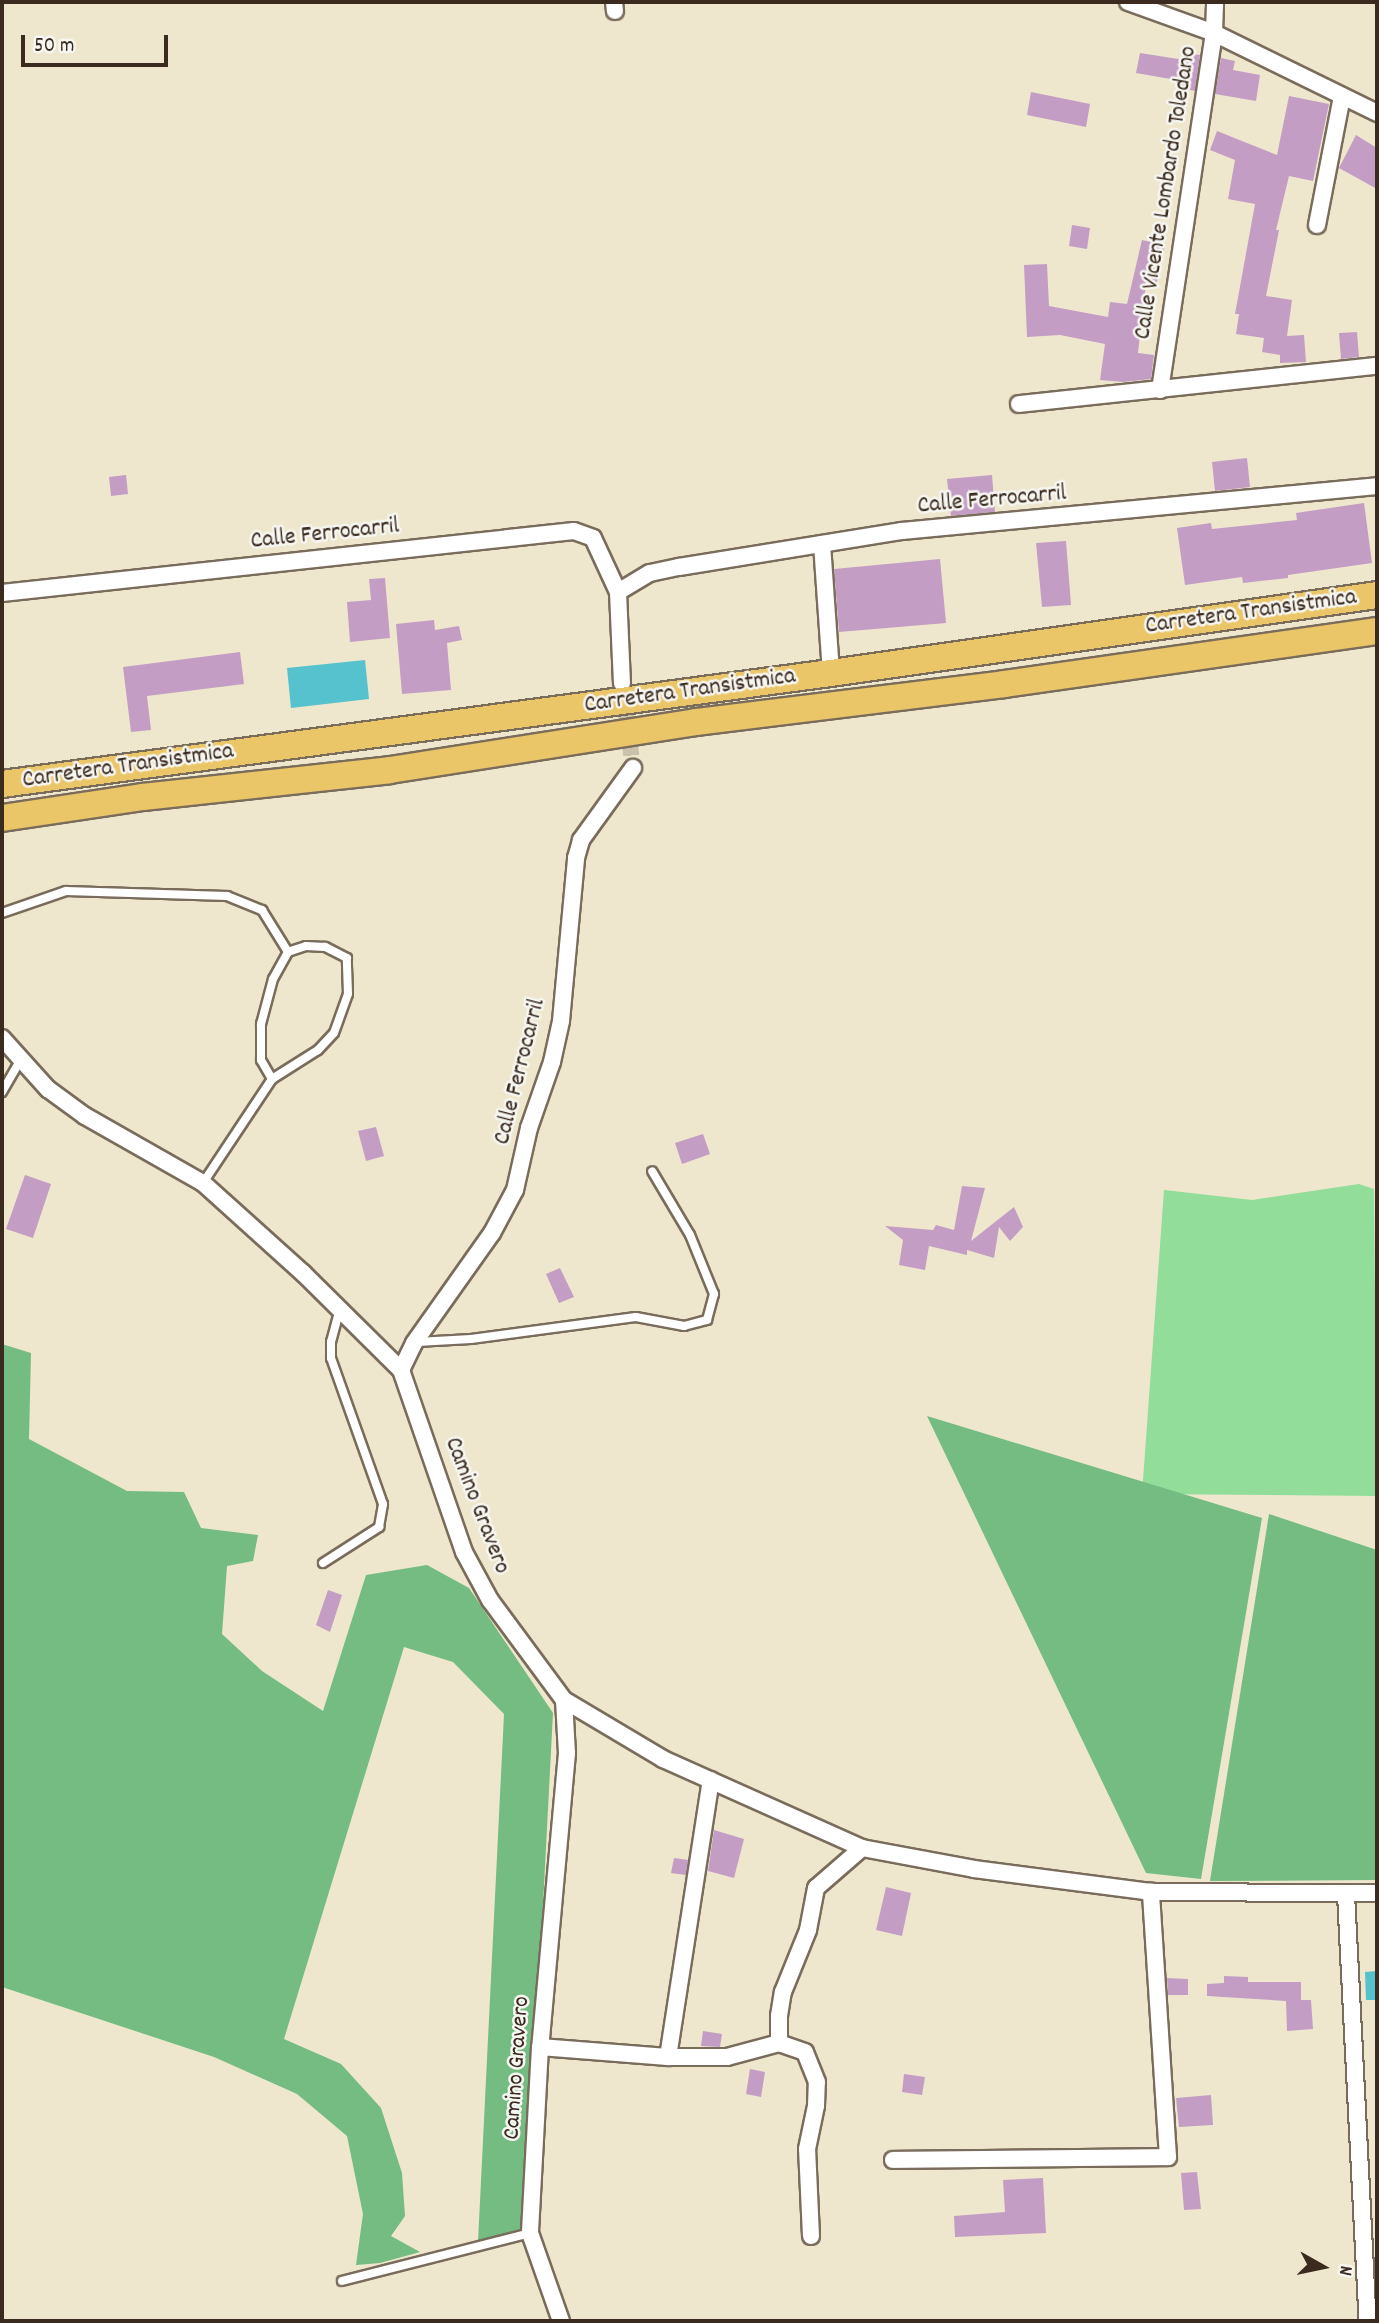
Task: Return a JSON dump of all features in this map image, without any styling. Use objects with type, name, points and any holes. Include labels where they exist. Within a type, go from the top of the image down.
[{"type":"main road","name":"Carretera Transistmica","points":[[7,786],[1377,595]]},
{"type":"main road","name":"Carretera Transistmica","points":[[2,818],[143,797],[390,770],[696,722],[1004,684],[1377,631]]},
{"type":"street","points":[[1128,2],[1214,33],[1377,113]]},
{"type":"street","name":"Calle Vicente Lombardo Toledano","points":[[1160,390],[1214,33],[1215,2]]},
{"type":"street","points":[[1317,225],[1342,96]]},
{"type":"street","points":[[1019,404],[1377,366]]},
{"type":"street","name":"Calle Ferrocarril","points":[[618,592],[659,571],[902,531],[1377,486]]},
{"type":"street","name":"Calle Ferrocarril","points":[[2,593],[575,531],[593,538],[618,592],[622,683]]},
{"type":"street","points":[[822,544],[831,673]]},
{"type":"street","name":"Calle Ferrocarril","points":[[401,1370],[414,1343],[492,1233],[515,1190],[529,1128],[552,1062],[561,1021],[576,858],[581,840],[633,768]]},
{"type":"street","name":"Camino Gravero","points":[[2,1038],[47,1088],[85,1116],[203,1183],[340,1309],[401,1370],[464,1552],[490,1600],[564,1700],[567,1753],[540,2047],[530,2232],[561,2321]]},
{"type":"street","points":[[564,1700],[663,1759],[862,1848],[974,1869],[1151,1892],[1377,1894]]},
{"type":"street","points":[[668,2057],[711,1780]]},
{"type":"street","points":[[779,2043],[783,1992],[808,1930],[816,1888],[862,1848]]},
{"type":"street","points":[[893,2160],[1168,2157],[1151,1892]]},
{"type":"street","points":[[1346,1894],[1370,2242],[1367,2321]]},
{"type":"street","points":[[540,2047],[668,2057],[727,2056],[779,2043],[804,2052],[817,2082],[816,2106],[807,2149],[811,2236]]},
{"type":"lane","points":[[2,913],[66,891],[228,896],[262,909],[288,952]]},
{"type":"lane","points":[[203,1183],[272,1079],[318,1050],[334,1033],[348,994],[347,958],[325,947],[306,946],[288,952],[273,979],[261,1024],[261,1060],[272,1079]]},
{"type":"lane","points":[[2,1092],[22,1058]]},
{"type":"lane","points":[[414,1343],[471,1339],[636,1317],[684,1326],[707,1321],[714,1294],[690,1234],[652,1171]]},
{"type":"lane","points":[[323,1563],[379,1527],[383,1504],[331,1358],[331,1342],[340,1309]]},
{"type":"lane","points":[[342,2281],[530,2232]]},
{"type":"green space","points":[[1359,1184],[1374,1189],[1377,1496],[1142,1494],[1164,1190],[1252,1200]]},
{"type":"green space","points":[[2,1344],[31,1353],[29,1439],[127,1491],[184,1492],[201,1528],[258,1535],[253,1561],[227,1566],[222,1634],[262,1671],[323,1711],[366,1575],[427,1565],[469,1588],[553,1713],[526,2232],[478,2242],[504,1714],[453,1662],[404,1647],[284,2039],[341,2064],[381,2108],[402,2173],[405,2216],[391,2236],[420,2252],[380,2263],[356,2265],[363,2214],[347,2136],[297,2094],[214,2057],[2,1987]]},
{"type":"green space","points":[[927,1416],[1262,1518],[1201,1879],[1146,1873]]},
{"type":"green space","points":[[1269,1514],[1377,1550],[1377,1880],[1210,1881]]},
{"type":"water","points":[[365,660],[369,699],[291,708],[287,668]]},
{"type":"water","points":[[1377,1971],[1377,2000],[1366,2000],[1365,1972]]},
{"type":"building","points":[[1140,53],[1185,60],[1186,53],[1200,55],[1195,91],[1181,88],[1182,81],[1136,73]]},
{"type":"building","points":[[1221,58],[1235,61],[1233,70],[1260,75],[1256,101],[1215,94]]},
{"type":"building","points":[[1031,92],[1090,104],[1086,127],[1027,115]]},
{"type":"building","points":[[1289,96],[1329,104],[1313,181],[1289,176],[1276,230],[1279,230],[1266,296],[1292,300],[1287,336],[1304,335],[1306,362],[1280,363],[1280,355],[1262,352],[1264,338],[1236,334],[1239,314],[1235,314],[1255,204],[1228,199],[1235,160],[1210,150],[1217,131],[1277,155]]},
{"type":"building","points":[[1356,135],[1377,148],[1377,189],[1339,168]]},
{"type":"building","points":[[1072,225],[1090,228],[1087,249],[1069,246]]},
{"type":"building","points":[[1142,240],[1165,245],[1156,286],[1146,283],[1138,353],[1154,355],[1151,379],[1123,382],[1100,380],[1105,344],[1060,335],[1027,337],[1024,265],[1047,264],[1049,306],[1108,317],[1110,302],[1127,304]]},
{"type":"building","points":[[1357,332],[1359,357],[1341,359],[1339,333]]},
{"type":"building","points":[[1247,458],[1250,487],[1215,491],[1212,462]]},
{"type":"building","points":[[126,475],[128,494],[111,496],[109,477]]},
{"type":"building","points":[[992,475],[995,512],[951,516],[947,479]]},
{"type":"building","points":[[1364,503],[1372,563],[1288,575],[1288,578],[1243,583],[1242,577],[1185,585],[1177,528],[1211,523],[1212,529],[1297,520],[1296,513]]},
{"type":"building","points":[[1066,541],[1071,605],[1042,607],[1036,543]]},
{"type":"building","points":[[940,559],[946,623],[839,632],[834,569]]},
{"type":"building","points":[[385,578],[390,638],[350,642],[347,602],[371,600],[369,579]]},
{"type":"building","points":[[434,620],[435,630],[459,626],[462,640],[447,643],[451,690],[402,694],[396,624]]},
{"type":"building","points":[[240,652],[244,684],[147,696],[151,730],[131,732],[123,667]]},
{"type":"building","points":[[376,1127],[384,1156],[366,1161],[358,1131]]},
{"type":"building","points":[[703,1134],[710,1154],[682,1164],[675,1143]]},
{"type":"building","points":[[25,1175],[51,1184],[33,1238],[6,1229]]},
{"type":"building","points":[[962,1186],[985,1188],[971,1241],[1014,1207],[1023,1227],[1010,1241],[999,1227],[994,1258],[967,1250],[967,1255],[929,1246],[925,1270],[899,1265],[903,1240],[885,1226],[933,1230],[936,1225],[954,1230]]},
{"type":"building","points":[[560,1268],[574,1297],[559,1303],[546,1274]]},
{"type":"building","points":[[328,1590],[342,1595],[330,1632],[316,1625]]},
{"type":"building","points":[[714,1830],[744,1839],[734,1878],[708,1871]]},
{"type":"building","points":[[674,1858],[688,1860],[686,1875],[671,1873]]},
{"type":"building","points":[[886,1887],[911,1893],[902,1936],[876,1930]]},
{"type":"building","points":[[1224,1976],[1248,1977],[1248,1982],[1301,1982],[1301,2000],[1311,2000],[1313,2029],[1287,2031],[1286,2001],[1207,1996],[1207,1984],[1224,1983]]},
{"type":"building","points":[[1167,1978],[1188,1979],[1188,1995],[1168,1995]]},
{"type":"building","points":[[703,2031],[722,2034],[720,2047],[701,2046]]},
{"type":"building","points":[[750,2069],[765,2072],[761,2097],[746,2094]]},
{"type":"building","points":[[904,2074],[925,2077],[922,2095],[902,2092]]},
{"type":"building","points":[[1211,2095],[1213,2125],[1179,2127],[1176,2098]]},
{"type":"building","points":[[1197,2172],[1201,2209],[1184,2210],[1181,2173]]},
{"type":"building","points":[[1043,2178],[1046,2233],[955,2237],[954,2216],[1005,2212],[1003,2180]]},
{"type":"tunnel","points":[[623,692],[633,768]]}]
